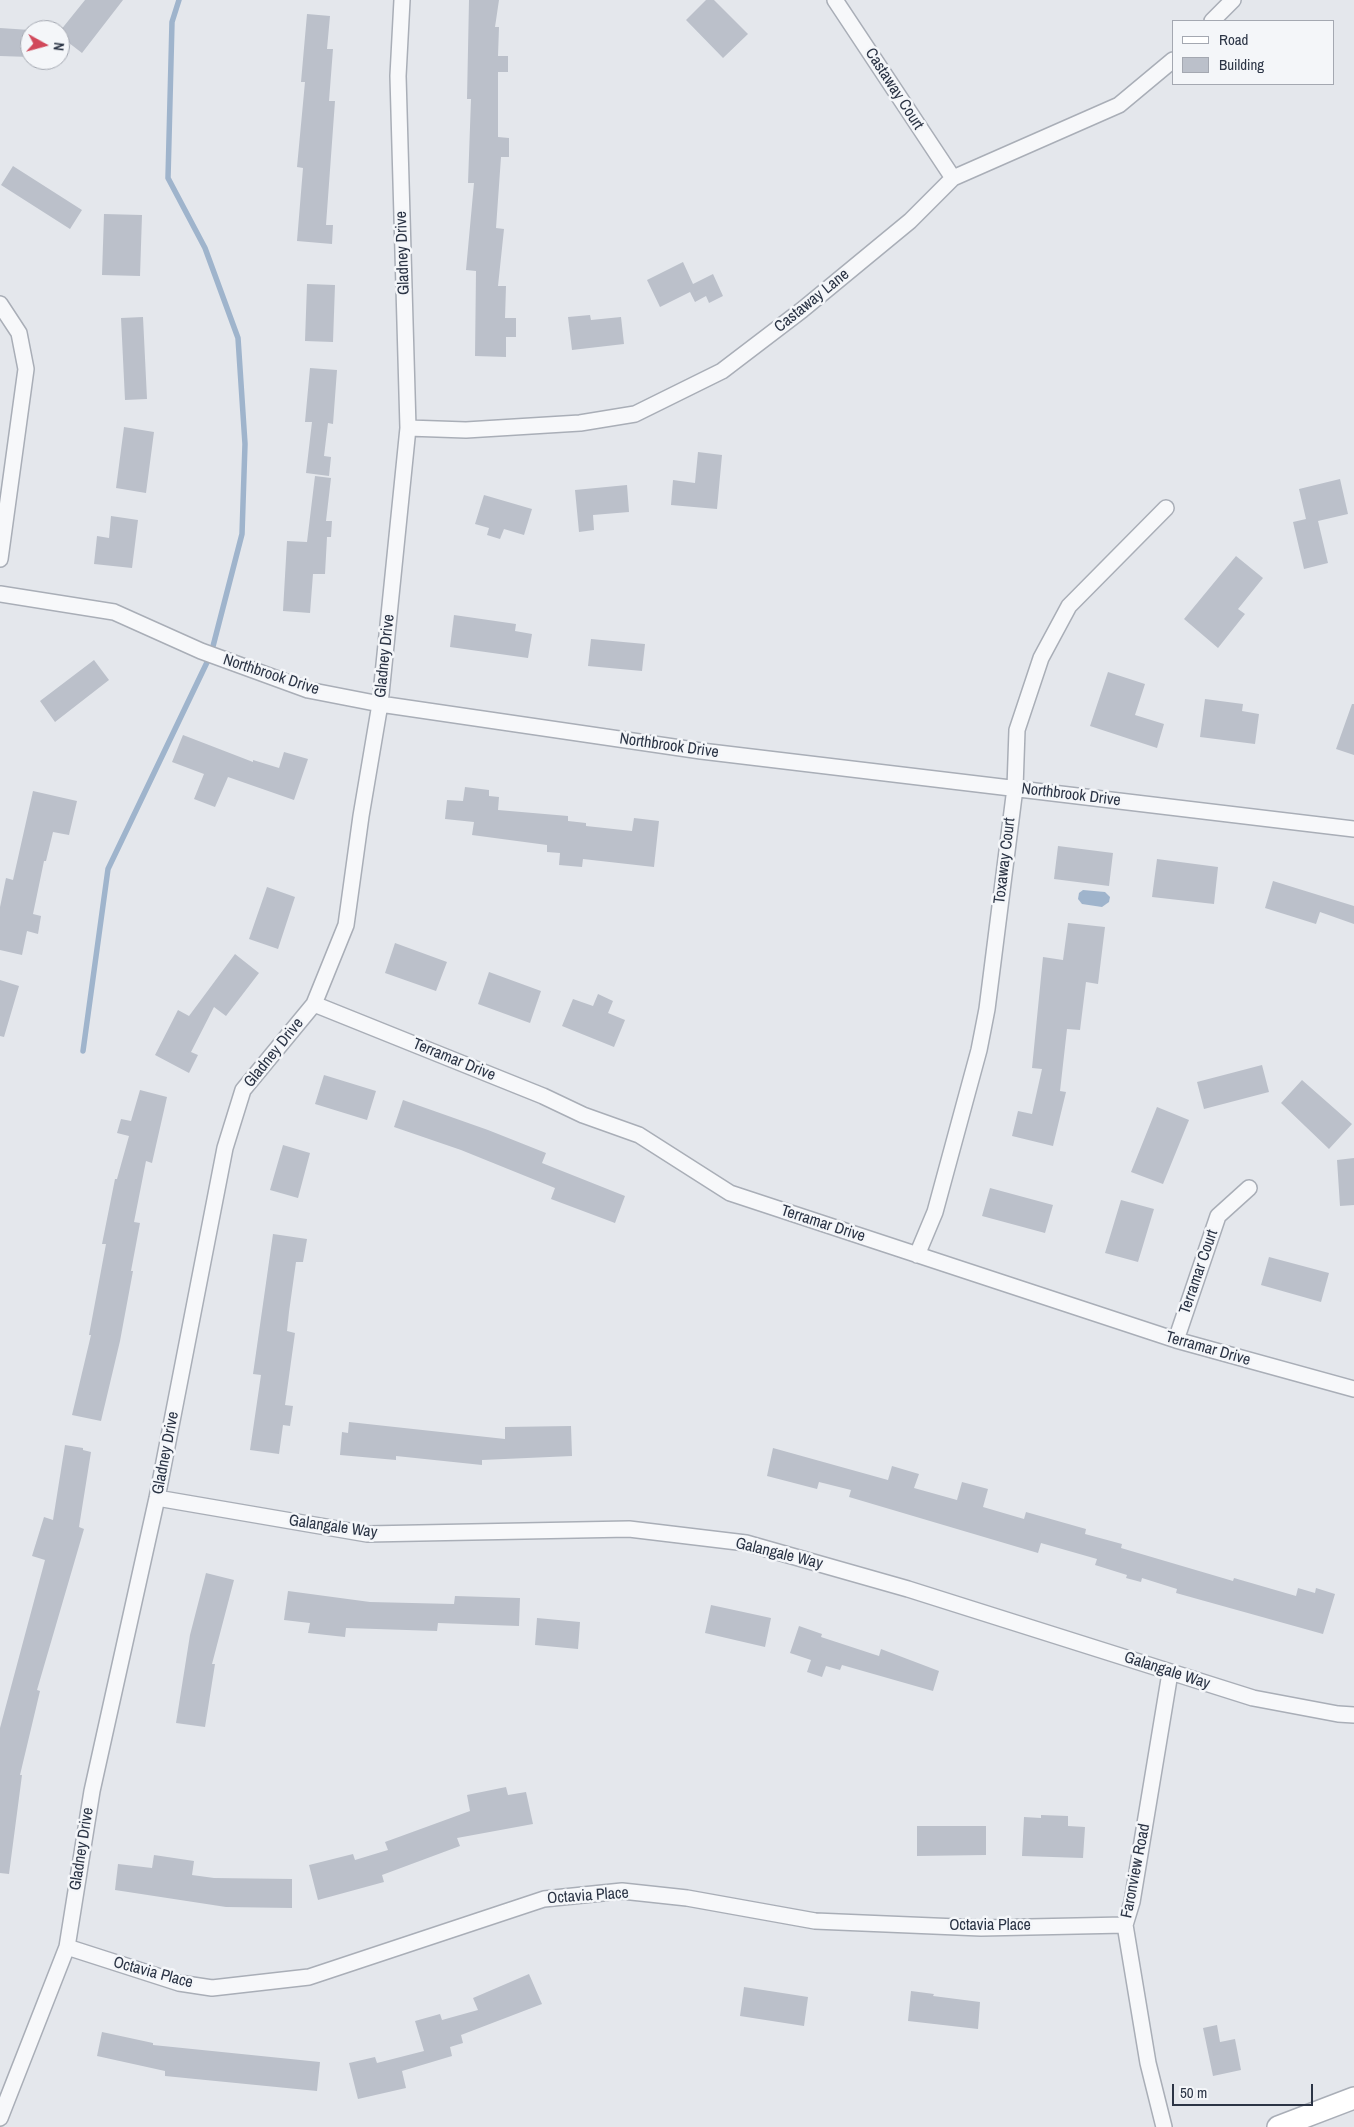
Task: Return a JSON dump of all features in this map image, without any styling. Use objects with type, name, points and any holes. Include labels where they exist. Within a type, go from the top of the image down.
[{"type":"main road","points":[[1278,2127],[1354,2098]]},
{"type":"street","name":"Gladney Drive","points":[[0,2118],[67,1947],[92,1791],[157,1498],[225,1148],[243,1090],[314,1004],[346,925],[361,816],[380,704],[408,428],[398,76],[402,0]]},
{"type":"street","name":"Castaway Court","points":[[835,0],[953,178]]},
{"type":"street","points":[[1213,20],[1233,0]]},
{"type":"street","name":"Castaway Lane","points":[[408,428],[475,430],[580,424],[635,414],[722,371],[802,310],[910,222],[953,178],[1119,105],[1172,61]]},
{"type":"street","points":[[0,304],[19,333],[26,369],[0,559]]},
{"type":"street","name":"Toxaway Court","points":[[918,1255],[935,1212],[980,1050],[987,1009],[1014,788],[1017,730],[1041,658],[1069,606],[1166,508]]},
{"type":"street","name":"Northbrook Drive","points":[[0,594],[114,612],[200,652],[308,690],[380,704],[701,751],[1354,829]]},
{"type":"street","name":"Terramar Drive","points":[[314,1004],[640,1136],[730,1193],[1176,1340],[1314,1379],[1354,1388]]},
{"type":"street","name":"Terramar Court","points":[[1176,1340],[1218,1216],[1249,1188]]},
{"type":"street","name":"Galangale Way","points":[[157,1498],[368,1534],[629,1529],[746,1543],[918,1592],[1253,1698],[1338,1714],[1354,1715]]},
{"type":"street","name":"Faronview Road","points":[[1164,2127],[1148,2063],[1125,1925],[1132,1902],[1170,1673]]},
{"type":"street","name":"Octavia Place","points":[[67,1947],[178,1983],[212,1988],[309,1977],[544,1899],[622,1891],[687,1898],[815,1921],[981,1928],[1125,1925]]},
{"type":"water","points":[[1083,890],[1105,892],[1110,897],[1109,902],[1102,907],[1082,904],[1078,899],[1079,893]]},
{"type":"building","points":[[85,0],[123,0],[82,53],[70,44],[69,20]]},
{"type":"building","points":[[469,0],[499,0],[495,27],[499,27],[498,56],[508,56],[508,72],[498,72],[498,137],[509,138],[509,157],[501,157],[496,228],[504,229],[498,286],[506,286],[505,318],[516,318],[516,337],[506,337],[506,357],[475,356],[476,271],[466,270],[474,183],[468,183],[471,99],[467,99]]},
{"type":"building","points":[[706,0],[714,0],[748,34],[723,58],[686,20]]},
{"type":"building","points":[[307,14],[330,16],[327,49],[333,49],[329,101],[335,101],[326,225],[333,225],[332,244],[297,241],[303,168],[297,167],[305,82],[301,82]]},
{"type":"building","points":[[0,28],[20,29],[20,57],[0,56]]},
{"type":"building","points":[[13,166],[82,210],[70,229],[1,185]]},
{"type":"building","points":[[104,214],[142,215],[140,276],[102,275]]},
{"type":"building","points":[[683,262],[693,284],[713,274],[723,296],[709,303],[706,296],[695,302],[690,292],[660,307],[647,280]]},
{"type":"building","points":[[307,284],[335,285],[333,342],[305,341]]},
{"type":"building","points":[[590,315],[591,320],[621,317],[624,344],[572,350],[568,317]]},
{"type":"building","points":[[143,317],[147,399],[125,400],[121,318]]},
{"type":"building","points":[[310,368],[337,370],[333,424],[328,423],[324,456],[331,457],[329,476],[306,473],[312,422],[305,422]]},
{"type":"building","points":[[124,427],[154,432],[146,493],[116,488]]},
{"type":"building","points":[[698,452],[722,455],[717,509],[671,505],[673,480],[695,483]]},
{"type":"building","points":[[315,476],[331,478],[326,521],[332,521],[331,537],[327,537],[325,574],[313,574],[310,613],[283,611],[287,541],[307,542]]},
{"type":"building","points":[[1340,479],[1348,514],[1318,521],[1328,563],[1304,569],[1293,522],[1306,519],[1299,489]]},
{"type":"building","points":[[627,485],[629,512],[593,515],[594,530],[579,532],[575,490]]},
{"type":"building","points":[[484,495],[532,509],[524,535],[504,529],[500,539],[487,535],[489,528],[475,524]]},
{"type":"building","points":[[111,516],[138,520],[132,568],[94,564],[97,536],[109,538]]},
{"type":"building","points":[[1236,556],[1263,578],[1238,609],[1245,614],[1218,648],[1184,619]]},
{"type":"building","points":[[454,615],[516,624],[515,631],[532,634],[528,658],[450,647]]},
{"type":"building","points":[[591,639],[645,644],[642,671],[588,666]]},
{"type":"building","points":[[94,660],[109,680],[55,722],[40,701]]},
{"type":"building","points":[[1108,672],[1145,684],[1135,715],[1164,724],[1157,748],[1090,726]]},
{"type":"building","points":[[1205,699],[1243,704],[1242,711],[1259,714],[1255,744],[1200,737]]},
{"type":"building","points":[[1352,704],[1354,704],[1354,755],[1336,749]]},
{"type":"building","points":[[183,735],[253,762],[253,760],[279,768],[284,752],[308,759],[294,800],[228,777],[215,807],[194,799],[204,774],[172,762]]},
{"type":"building","points":[[465,787],[489,790],[489,796],[499,797],[498,810],[568,816],[568,821],[586,823],[586,826],[632,831],[634,818],[659,821],[654,867],[583,859],[582,867],[559,865],[560,853],[547,852],[547,845],[472,835],[474,822],[445,819],[447,800],[463,801]]},
{"type":"building","points":[[33,791],[77,801],[69,835],[53,832],[46,861],[44,861],[33,914],[41,916],[38,934],[27,931],[22,955],[0,950],[0,907],[6,878],[13,880]]},
{"type":"building","points":[[1058,846],[1113,853],[1109,886],[1054,879]]},
{"type":"building","points":[[1157,859],[1218,867],[1214,904],[1152,897]]},
{"type":"building","points":[[1273,881],[1354,906],[1354,924],[1320,912],[1316,924],[1265,908]]},
{"type":"building","points":[[267,887],[295,897],[278,949],[249,939]]},
{"type":"building","points":[[1068,923],[1105,927],[1098,984],[1086,982],[1080,1030],[1067,1029],[1060,1091],[1066,1092],[1053,1146],[1012,1136],[1018,1111],[1032,1114],[1042,1069],[1032,1068],[1043,957],[1063,960]]},
{"type":"building","points":[[395,943],[447,962],[436,991],[385,973]]},
{"type":"building","points":[[235,954],[259,973],[226,1016],[214,1007],[191,1052],[198,1055],[189,1073],[155,1055],[178,1010],[189,1016]]},
{"type":"building","points":[[489,972],[541,991],[530,1023],[478,1004]]},
{"type":"building","points":[[0,980],[19,986],[4,1037],[0,1036]]},
{"type":"building","points":[[598,994],[613,1001],[608,1013],[625,1020],[614,1047],[562,1026],[573,999],[593,1006]]},
{"type":"building","points":[[1262,1065],[1269,1092],[1204,1109],[1197,1082]]},
{"type":"building","points":[[324,1075],[376,1091],[367,1120],[315,1104]]},
{"type":"building","points":[[1302,1080],[1352,1124],[1329,1149],[1281,1103]]},
{"type":"building","points":[[140,1090],[167,1097],[152,1163],[146,1161],[134,1222],[140,1223],[131,1271],[133,1271],[120,1341],[101,1421],[72,1415],[91,1335],[89,1335],[106,1244],[102,1244],[115,1179],[117,1179],[129,1136],[117,1133],[121,1119],[131,1121]]},
{"type":"building","points":[[403,1100],[546,1153],[542,1163],[625,1196],[615,1223],[551,1199],[555,1188],[461,1150],[394,1127]]},
{"type":"building","points":[[1157,1107],[1189,1120],[1163,1184],[1131,1172]]},
{"type":"building","points":[[283,1145],[310,1153],[298,1198],[270,1190]]},
{"type":"building","points":[[1354,1158],[1354,1205],[1340,1206],[1337,1160]]},
{"type":"building","points":[[990,1188],[1053,1205],[1045,1233],[982,1216]]},
{"type":"building","points":[[1121,1200],[1154,1209],[1138,1262],[1105,1253]]},
{"type":"building","points":[[273,1234],[307,1239],[303,1262],[296,1262],[289,1312],[287,1331],[295,1333],[285,1405],[293,1406],[290,1426],[283,1425],[279,1454],[250,1450],[261,1375],[253,1374]]},
{"type":"building","points":[[1269,1257],[1329,1273],[1321,1302],[1261,1285]]},
{"type":"building","points":[[349,1422],[505,1439],[505,1427],[571,1426],[572,1456],[482,1460],[482,1465],[396,1456],[396,1460],[340,1455],[342,1432],[348,1433]]},
{"type":"building","points":[[65,1445],[83,1448],[83,1450],[91,1452],[79,1527],[84,1529],[37,1690],[40,1691],[20,1775],[22,1775],[9,1874],[0,1873],[0,1728],[45,1560],[32,1556],[44,1517],[53,1520]]},
{"type":"building","points":[[773,1448],[888,1480],[892,1466],[919,1474],[914,1488],[957,1500],[962,1482],[988,1489],[983,1507],[1024,1519],[1026,1512],[1086,1529],[1085,1534],[1122,1544],[1121,1548],[1233,1581],[1234,1578],[1296,1596],[1298,1588],[1315,1593],[1316,1588],[1335,1594],[1323,1634],[1176,1593],[1177,1589],[1142,1578],[1141,1582],[1126,1578],[1127,1575],[1095,1565],[1097,1559],[1041,1543],[1038,1553],[849,1497],[851,1490],[819,1482],[817,1489],[767,1476]]},
{"type":"building","points":[[206,1573],[234,1580],[212,1664],[215,1664],[205,1727],[176,1723],[190,1635]]},
{"type":"building","points":[[288,1591],[370,1602],[454,1604],[455,1596],[520,1598],[519,1626],[438,1623],[437,1631],[346,1628],[345,1637],[308,1633],[310,1623],[284,1620]]},
{"type":"building","points":[[711,1605],[771,1618],[765,1647],[705,1633]]},
{"type":"building","points":[[537,1618],[580,1622],[578,1649],[535,1645]]},
{"type":"building","points":[[799,1626],[822,1634],[821,1637],[879,1656],[881,1649],[939,1671],[933,1691],[842,1665],[840,1670],[826,1666],[822,1677],[807,1672],[811,1660],[790,1653]]},
{"type":"building","points":[[506,1787],[508,1795],[526,1792],[533,1824],[457,1838],[460,1846],[382,1875],[384,1882],[318,1900],[309,1865],[353,1854],[355,1860],[388,1850],[385,1842],[470,1811],[467,1795]]},
{"type":"building","points":[[1041,1815],[1068,1816],[1068,1826],[1085,1827],[1083,1858],[1022,1856],[1024,1817],[1041,1818]]},
{"type":"building","points":[[917,1826],[986,1826],[986,1855],[917,1856]]},
{"type":"building","points":[[154,1855],[194,1861],[192,1875],[214,1878],[292,1879],[292,1908],[226,1907],[115,1890],[118,1864],[152,1868]]},
{"type":"building","points":[[529,1974],[542,2004],[461,2035],[463,2043],[450,2047],[452,2056],[402,2071],[406,2088],[358,2099],[349,2063],[375,2057],[377,2063],[424,2051],[415,2021],[440,2014],[442,2020],[478,2010],[473,1998]]},
{"type":"building","points":[[744,1987],[808,1997],[804,2026],[740,2016]]},
{"type":"building","points":[[911,1991],[980,2002],[978,2029],[908,2021]]},
{"type":"building","points":[[1217,2025],[1220,2042],[1235,2039],[1241,2070],[1213,2076],[1203,2028]]},
{"type":"building","points":[[102,2032],[153,2043],[153,2045],[320,2062],[317,2091],[165,2076],[165,2071],[97,2056]]},
{"type":"waterway","points":[[83,1051],[108,869],[211,654],[242,534],[245,444],[238,338],[205,248],[168,178],[172,22],[179,0]]}]
